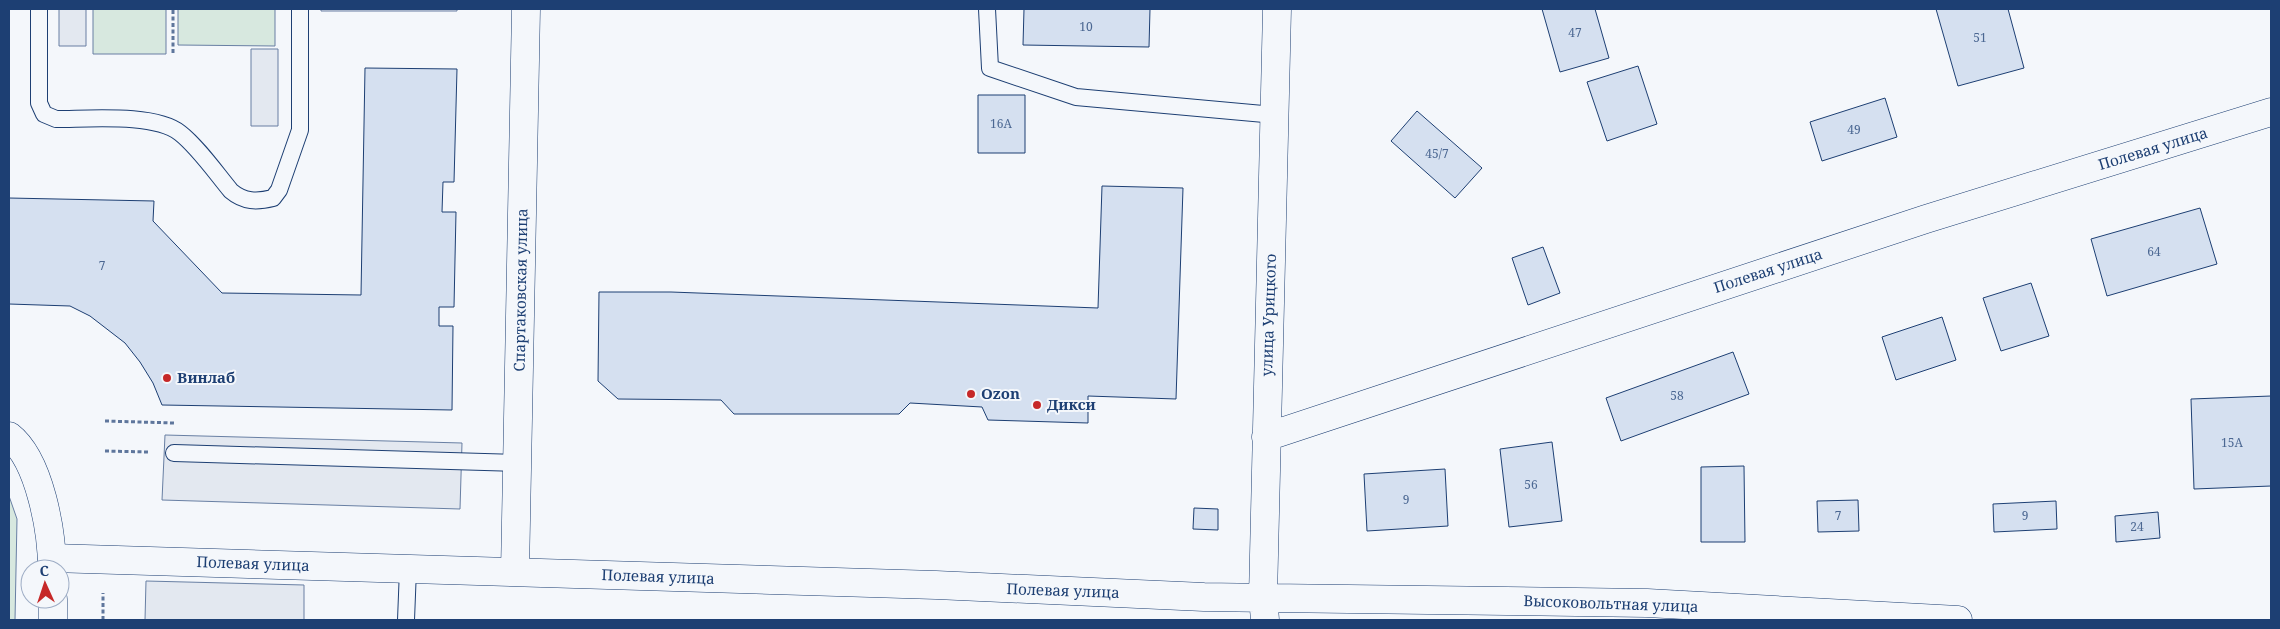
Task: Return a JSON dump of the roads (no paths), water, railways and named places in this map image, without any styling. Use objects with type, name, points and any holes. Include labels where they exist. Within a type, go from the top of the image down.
[{"type":"street","name":"Спартаковская улица","points":[[515,572],[526,9]]},
{"type":"street","name":"улица Урицкого","points":[[1264,609],[1266,437],[1277,9]]},
{"type":"street","name":"Полевая улица","points":[[1266,437],[1926,219],[2271,112]]},
{"type":"street","points":[[9,436],[36,474],[45,508],[51,559]]},
{"type":"street","name":"Полевая улица","points":[[70,563],[515,572],[1264,609]]},
{"type":"street","name":"Высоковольтная улица","points":[[1264,609],[1648,603],[1958,620]]},
{"type":"lane","points":[[39,9],[39,103],[44,114],[56,119],[150,120],[167,124],[181,134],[235,195],[252,201],[273,198],[279,190],[300,130],[300,9]]},
{"type":"lane","points":[[987,9],[990,68],[1076,97],[1274,115]]},
{"type":"lane","points":[[174,453],[517,463]]},
{"type":"lane","points":[[406,620],[408,569]]},
{"type":"place","name":"Винлаб","points":[[167,378]]},
{"type":"place","name":"Ozon","points":[[971,394]]},
{"type":"place","name":"Дикси","points":[[1037,405]]}]
